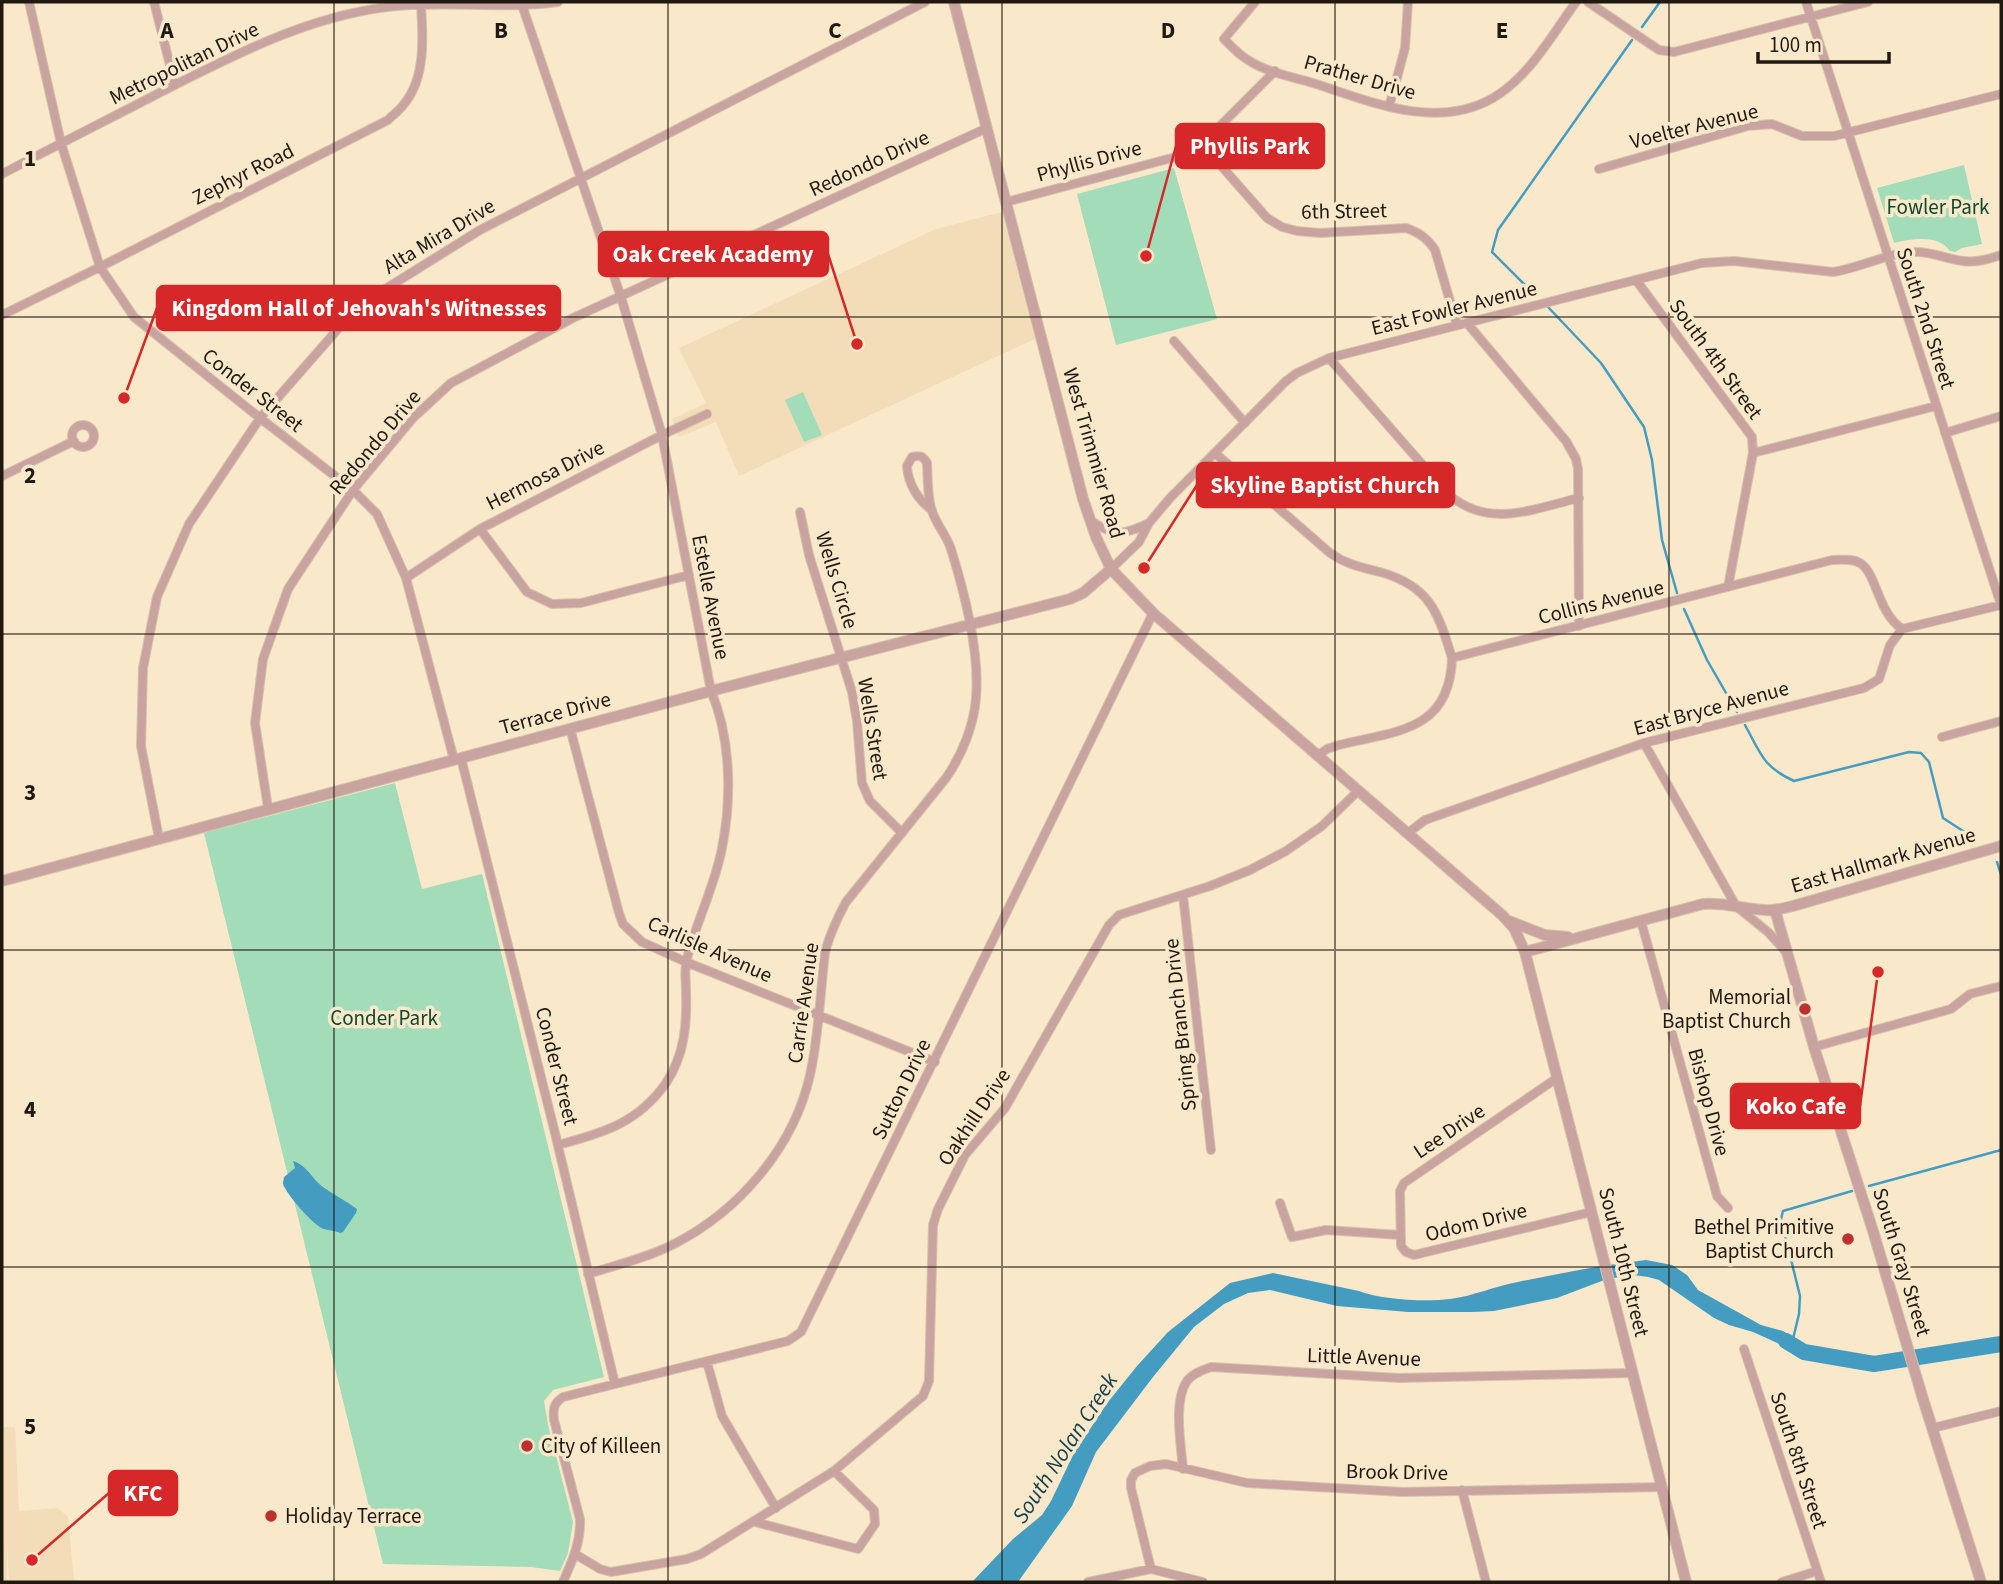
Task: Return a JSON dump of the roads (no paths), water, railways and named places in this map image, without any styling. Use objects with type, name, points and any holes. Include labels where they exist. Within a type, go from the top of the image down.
[{"type":"street","name":"Conder Street","points":[[29,2],[61,143],[100,267],[134,317],[353,490],[377,514],[406,578],[457,759],[558,1145],[615,1384]]},
{"type":"street","points":[[154,2],[176,85]]},
{"type":"street","name":"Metropolitan Drive","points":[[2,174],[269,40],[316,24],[387,6],[558,2]]},
{"type":"street","name":"Alta Mira Drive","points":[[159,838],[141,746],[143,668],[157,597],[189,524],[260,418],[358,306],[480,230],[925,2]]},
{"type":"street","name":"West Trimmier Road","points":[[954,2],[1090,521],[1111,569],[1153,613],[1508,921],[1525,951]]},
{"type":"street","name":"Prather Drive","points":[[1255,2],[1224,39],[1248,60],[1389,107],[1430,114],[1453,112],[1482,104],[1495,97],[1528,68],[1576,2]]},
{"type":"street","points":[[1389,107],[1405,48],[1408,2]]},
{"type":"street","points":[[1588,2],[1659,50],[1667,52],[1868,2]]},
{"type":"street","name":"South 2nd Street","points":[[1806,2],[2001,605]]},
{"type":"street","name":"Estelle Avenue","points":[[522,3],[621,297],[662,435],[711,691],[720,712],[725,741],[727,804],[722,849],[686,962],[686,1034],[678,1059],[664,1085],[642,1109],[601,1134],[558,1145]]},
{"type":"street","name":"Zephyr Road","points":[[2,315],[388,120],[406,102],[418,78],[423,36],[421,5]]},
{"type":"street","name":"Phyllis Drive","points":[[1006,202],[1183,155],[1202,144],[1275,71]]},
{"type":"street","name":"Voelter Avenue","points":[[1599,169],[1748,126],[1772,124],[1802,136],[1817,137],[1849,132],[2001,94]]},
{"type":"street","name":"Redondo Drive","points":[[268,808],[255,723],[263,659],[288,589],[353,490],[413,418],[451,383],[573,318],[987,128]]},
{"type":"street","name":"6th Street","points":[[1202,144],[1267,218],[1282,227],[1320,233],[1406,228],[1419,232],[1436,250],[1462,324]]},
{"type":"street","name":"East Fowler Avenue","points":[[1111,569],[1139,542],[1149,523],[1170,498],[1286,381],[1329,358],[1702,263],[1734,261],[1833,272],[1849,270],[1906,252],[1938,254],[1962,261],[2001,255]]},
{"type":"street","name":"South 4th Street","points":[[1636,280],[1752,437],[1753,453],[1728,587]]},
{"type":"street","points":[[1462,324],[1566,441],[1572,452],[1578,469],[1578,626]]},
{"type":"street","points":[[1174,341],[1245,423]]},
{"type":"street","points":[[1329,358],[1448,495],[1460,505],[1488,514],[1503,515],[1578,498]]},
{"type":"street","points":[[1753,453],[1936,406]]},
{"type":"street","name":"Hermosa Drive","points":[[406,578],[480,528],[707,414]]},
{"type":"street","points":[[1945,433],[2001,416]]},
{"type":"street","points":[[2,476],[74,442]]},
{"type":"street","points":[[1215,453],[1330,553],[1346,564],[1395,577],[1417,589],[1438,616],[1452,658],[1452,669],[1442,700],[1429,717],[1417,725],[1339,745],[1317,756]]},
{"type":"street","points":[[912,457],[924,457],[927,463],[932,510],[923,504],[911,484],[907,466],[912,457]]},
{"type":"street","name":"Carrie Avenue","points":[[588,1274],[673,1245],[703,1227],[750,1187],[768,1165],[783,1142],[810,1077],[824,953],[833,928],[846,902],[957,761],[976,701],[977,682],[970,625],[951,548],[932,510]]},
{"type":"street","name":"Wells Circle","points":[[800,512],[809,555],[843,658]]},
{"type":"street","points":[[1090,521],[1107,531],[1118,533],[1128,533],[1149,523]]},
{"type":"street","points":[[480,528],[527,592],[552,604],[581,603],[689,575]]},
{"type":"street","name":"Collins Avenue","points":[[1452,658],[1832,560],[1853,560],[1862,564],[1884,610],[1902,629]]},
{"type":"street","name":"Terrace Drive","points":[[2,881],[570,728],[1070,599],[1083,593],[1111,569]]},
{"type":"street","points":[[1902,629],[2001,605]]},
{"type":"street","name":"Sutton Drive","points":[[575,1554],[580,1536],[580,1519],[554,1420],[555,1402],[563,1397],[788,1341],[801,1332],[1153,613]]},
{"type":"street","name":"East Bryce Avenue","points":[[1408,833],[1425,820],[1644,743],[1864,688],[1879,679],[1890,645],[1902,629]]},
{"type":"street","name":"Wells Street","points":[[843,658],[857,721],[865,793],[876,808],[902,833]]},
{"type":"street","points":[[1942,737],[2001,721]]},
{"type":"street","name":"Carlisle Avenue","points":[[570,728],[619,913],[623,924],[642,942],[934,1062]]},
{"type":"street","name":"South Gray Street","points":[[1644,743],[1736,906],[1768,932],[1788,953]]},
{"type":"street","name":"Oakhill Drive","points":[[575,1554],[600,1569],[611,1572],[687,1559],[701,1554],[834,1471],[923,1396],[929,1381],[933,1225],[937,1209],[965,1155],[1005,1108],[1109,925],[1119,915],[1250,870],[1288,850],[1322,827],[1359,791]]},
{"type":"street","name":"East Hallmark Avenue","points":[[1775,910],[2001,846]]},
{"type":"street","name":"Spring Branch Drive","points":[[1183,895],[1211,1150]]},
{"type":"street","points":[[1525,951],[1703,904],[1775,910]]},
{"type":"street","name":"South Gray Street","points":[[1775,910],[1814,1047],[1981,1582]]},
{"type":"street","points":[[1508,921],[1545,935],[1582,936]]},
{"type":"street","name":"Bishop Drive","points":[[1641,921],[1717,1196],[1728,1208]]},
{"type":"street","name":"South 10th Street","points":[[1525,951],[1686,1582]]},
{"type":"street","points":[[1814,1047],[1951,1009],[1969,994],[2001,986]]},
{"type":"street","name":"Lee Drive","points":[[1400,1235],[1400,1191],[1404,1183],[1557,1077]]},
{"type":"street","name":"Odom Drive","points":[[1280,1203],[1292,1237],[1326,1230],[1400,1235],[1401,1246],[1413,1255],[1591,1212]]},
{"type":"street","name":"South 8th Street","points":[[1744,1349],[1821,1582]]},
{"type":"street","points":[[707,1362],[722,1416],[776,1508]]},
{"type":"street","name":"Little Avenue","points":[[1183,1469],[1179,1413],[1183,1391],[1188,1380],[1199,1371],[1211,1367],[1399,1378],[1633,1373]]},
{"type":"street","points":[[1933,1428],[2001,1411]]},
{"type":"street","name":"Brook Drive","points":[[1151,1569],[1131,1488],[1131,1479],[1135,1473],[1150,1466],[1166,1464],[1247,1483],[1403,1492],[1662,1487]]},
{"type":"street","points":[[755,1522],[858,1549],[875,1524],[874,1510],[834,1471]]},
{"type":"street","points":[[1462,1490],[1486,1582]]},
{"type":"street","points":[[563,1582],[575,1554]]},
{"type":"street","points":[[1088,1582],[1151,1569],[1203,1582]]},
{"type":"street","points":[[1782,1582],[1817,1571]]},
{"type":"water","points":[[293,1161],[302,1166],[323,1187],[357,1209],[343,1232],[324,1229],[314,1223],[288,1193],[283,1182],[284,1177],[295,1168]]},
{"type":"water","points":[[1646,1260],[1672,1265],[1687,1275],[1698,1290],[1761,1325],[1783,1331],[1798,1340],[1804,1352],[1795,1351],[1753,1332],[1729,1325],[1714,1318],[1659,1280],[1634,1275],[1607,1279],[1557,1298],[1494,1311],[1473,1312],[1408,1312],[1337,1306],[1270,1290],[1248,1293],[1224,1304],[1194,1327],[1153,1377],[1096,1452],[1072,1506],[1018,1582],[972,1582],[1013,1539],[1042,1515],[1074,1453],[1108,1402],[1137,1366],[1168,1332],[1230,1283],[1273,1273],[1404,1300],[1440,1300],[1459,1298],[1550,1275]]},
{"type":"waterway","points":[[1642,27],[1660,2]]},
{"type":"waterway","points":[[1536,296],[1492,252],[1498,230],[1632,40]]},
{"type":"waterway","points":[[1548,307],[1601,363],[1644,427],[1652,460],[1662,540],[1677,593]]},
{"type":"waterway","points":[[1684,609],[1707,660],[1737,712]]},
{"type":"waterway","points":[[1745,725],[1769,765],[1794,781],[1909,752],[1921,753],[1929,762],[1943,818],[1977,840]]},
{"type":"waterway","points":[[1997,862],[2001,875]]},
{"type":"waterway","points":[[1869,1186],[2001,1150]]},
{"type":"waterway","points":[[1793,1339],[1800,1296],[1781,1219],[1783,1211],[1852,1191]]},
{"type":"waterway","name":"South Nolan Creek","points":[[1786,1341],[1804,1352],[1874,1364],[2001,1344]]},
{"type":"place","name":"Phyllis Park","points":[[1146,256]]},
{"type":"place","name":"Oak Creek Academy","points":[[857,344]]},
{"type":"place","name":"Kingdom Hall of Jehovah's Witnesses","points":[[124,398]]},
{"type":"place","name":"Skyline Baptist Church","points":[[1144,568]]},
{"type":"place","name":"Koko Cafe","points":[[1878,972]]},
{"type":"place","name":"Memorial Baptist Church","points":[[1805,1009]]},
{"type":"place","name":"Bethel Primitive Baptist Church","points":[[1848,1239]]},
{"type":"place","name":"City of Killeen","points":[[527,1446]]},
{"type":"place","name":"Holiday Terrace","points":[[271,1516]]},
{"type":"place","name":"KFC","points":[[32,1560]]},
{"type":"park label","name":"Fowler Park","points":[[1938,207]]},
{"type":"park label","name":"Conder Park","points":[[384,1018]]}]
